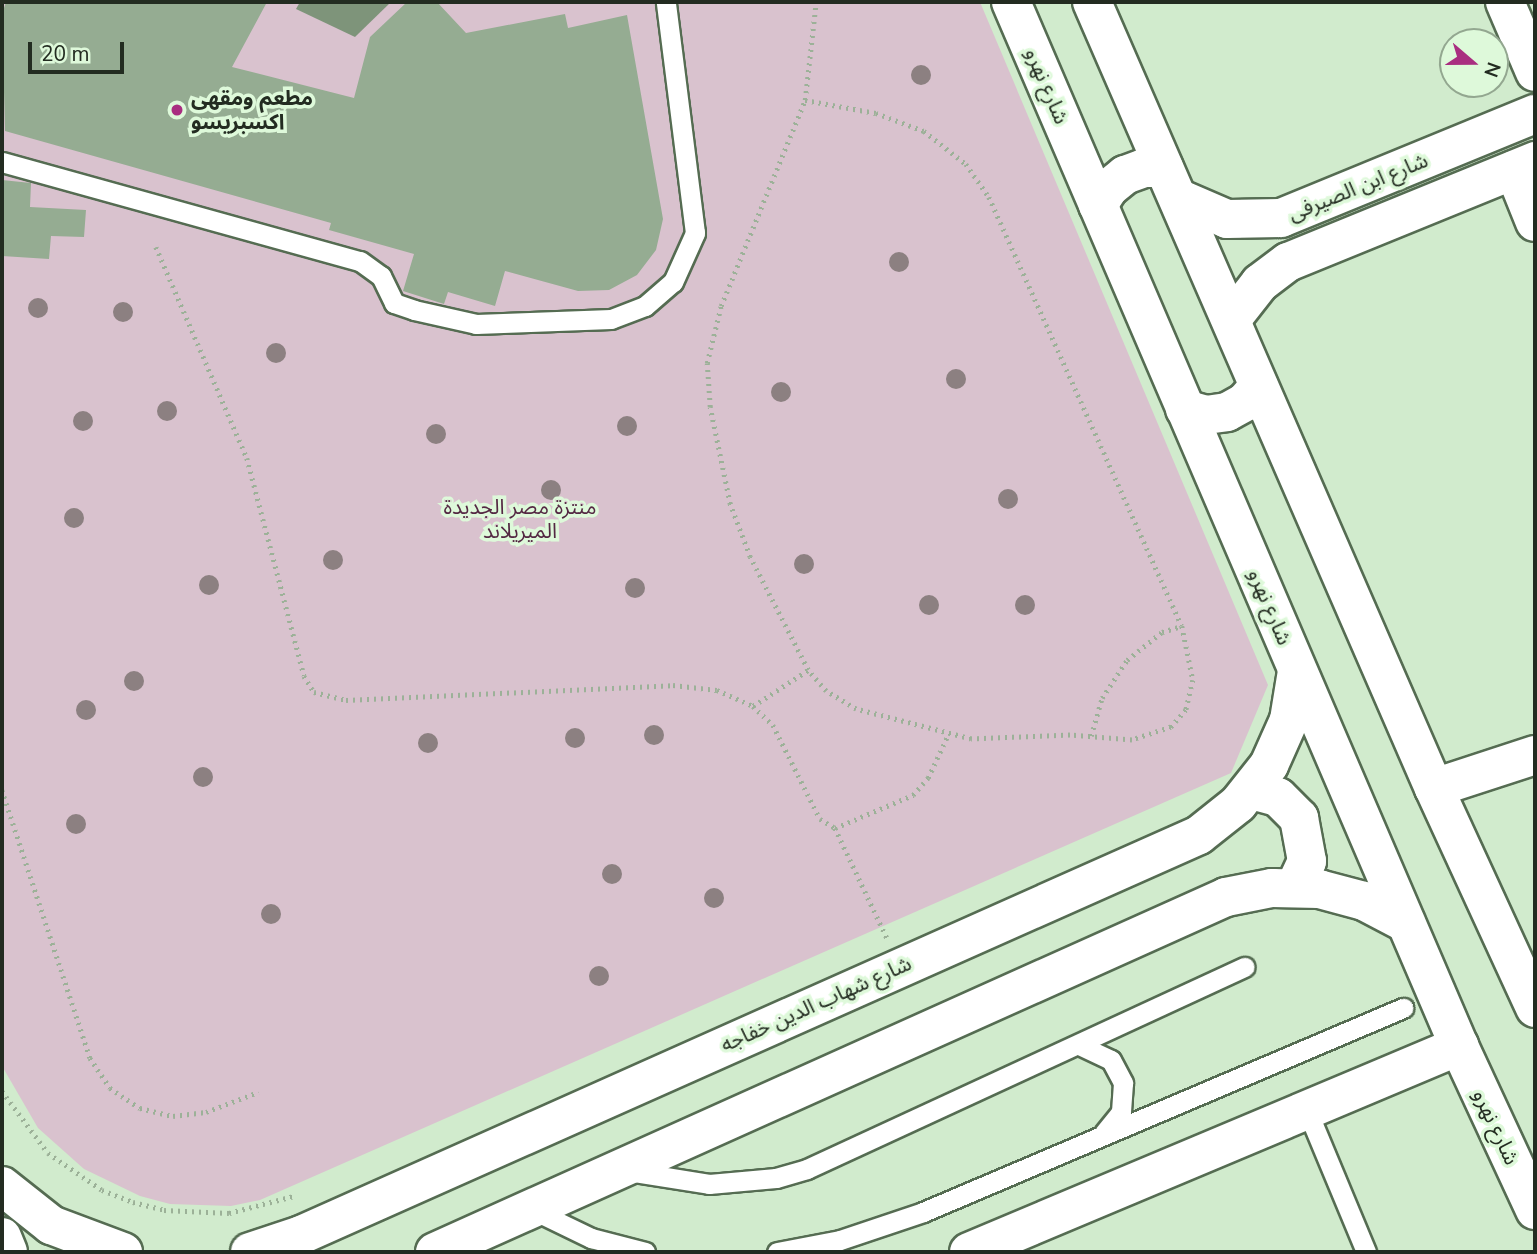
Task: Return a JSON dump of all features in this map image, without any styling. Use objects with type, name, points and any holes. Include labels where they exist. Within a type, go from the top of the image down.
[{"type":"street","name":"شارع نهرو","points":[[1011,2],[1459,1046],[1535,1210]]},
{"type":"street","points":[[1092,2],[1434,788],[1535,1008]]},
{"type":"street","points":[[1505,2],[1535,72]]},
{"type":"street","name":"شارع ابن الصيرفى","points":[[1171,183],[1227,219],[1281,218],[1535,114]]},
{"type":"street","points":[[1524,165],[1535,222]]},
{"type":"street","name":"شارع ابن الصيرفى","points":[[1231,320],[1260,283],[1288,262],[1524,165]]},
{"type":"street","points":[[1098,205],[1109,188],[1125,175],[1144,168],[1171,183]]},
{"type":"street","points":[[1185,409],[1206,415],[1227,412],[1245,402],[1259,386]]},
{"type":"street","name":"شارع شهاب الدين خفاجه","points":[[250,1252],[300,1235],[1177,846],[1219,821],[1251,790],[1280,744],[1297,671]]},
{"type":"street","points":[[1434,788],[1535,755]]},
{"type":"street","points":[[1251,790],[1278,797],[1299,818],[1306,832],[1307,860],[1296,887]]},
{"type":"street","points":[[435,1252],[1204,905],[1248,891],[1296,887],[1364,901],[1406,923]]},
{"type":"street","points":[[970,1252],[1459,1046]]},
{"type":"street","points":[[2,1186],[51,1225],[123,1252]]},
{"type":"street","points":[[2,1237],[8,1252]]},
{"type":"lane","points":[[2,162],[360,261],[381,276],[394,303],[414,310],[476,324],[611,319],[645,306],[673,282],[695,233],[666,2]]},
{"type":"lane","points":[[617,1169],[709,1184],[776,1178],[861,1148],[1245,968]]},
{"type":"lane","points":[[776,1252],[882,1228],[1402,1008]]},
{"type":"lane","points":[[1079,1045],[1111,1060],[1123,1083],[1121,1112],[1103,1134]]},
{"type":"lane","points":[[1307,1110],[1366,1252]]},
{"type":"lane","points":[[531,1209],[591,1238],[645,1252]]},
{"type":"path","points":[[805,100],[876,113],[924,131],[976,178],[1032,286],[1182,626],[1193,680],[1186,710],[1171,727],[1152,737],[1008,739],[948,735],[856,709],[826,691],[808,670],[735,522],[707,377],[721,306],[805,100],[816,2]]},
{"type":"path","points":[[156,247],[247,458],[304,676],[314,692],[346,700],[696,685],[753,706],[782,740],[820,819],[835,828],[880,925]]},
{"type":"path","points":[[1091,736],[1102,698],[1127,660],[1162,632],[1182,626]]},
{"type":"path","points":[[753,706],[808,670]]},
{"type":"path","points":[[835,828],[913,795],[928,778],[948,735]]},
{"type":"path","points":[[2,790],[90,1058],[104,1082],[132,1104],[173,1116],[206,1112],[258,1092]]},
{"type":"path","points":[[874,942],[899,931]]},
{"type":"path","points":[[2,1091],[48,1153],[93,1184],[133,1202],[175,1212],[229,1213],[261,1207],[305,1191]]},
{"type":"green space","name":"منتزة مصر الجديدة الميريلاند","points":[[2,2],[980,2],[1268,685],[1231,773],[260,1200],[231,1206],[170,1204],[140,1196],[84,1169],[38,1128],[2,1066]]},
{"type":"shaded area","points":[[300,2],[391,2],[355,37],[296,9]]},
{"type":"building","points":[[6,2],[267,2],[232,67],[354,98],[370,37],[407,2],[437,2],[466,33],[565,14],[568,28],[627,15],[663,219],[656,250],[637,275],[609,290],[578,291],[505,271],[495,306],[448,292],[444,304],[403,291],[414,254],[329,230],[331,223],[5,131],[2,14]]},
{"type":"building","points":[[2,180],[31,183],[30,207],[86,210],[84,237],[51,236],[49,259],[2,256]]},
{"type":"place","name":"مطعم ومقهى اكسبريسو","points":[[177,110]]}]
